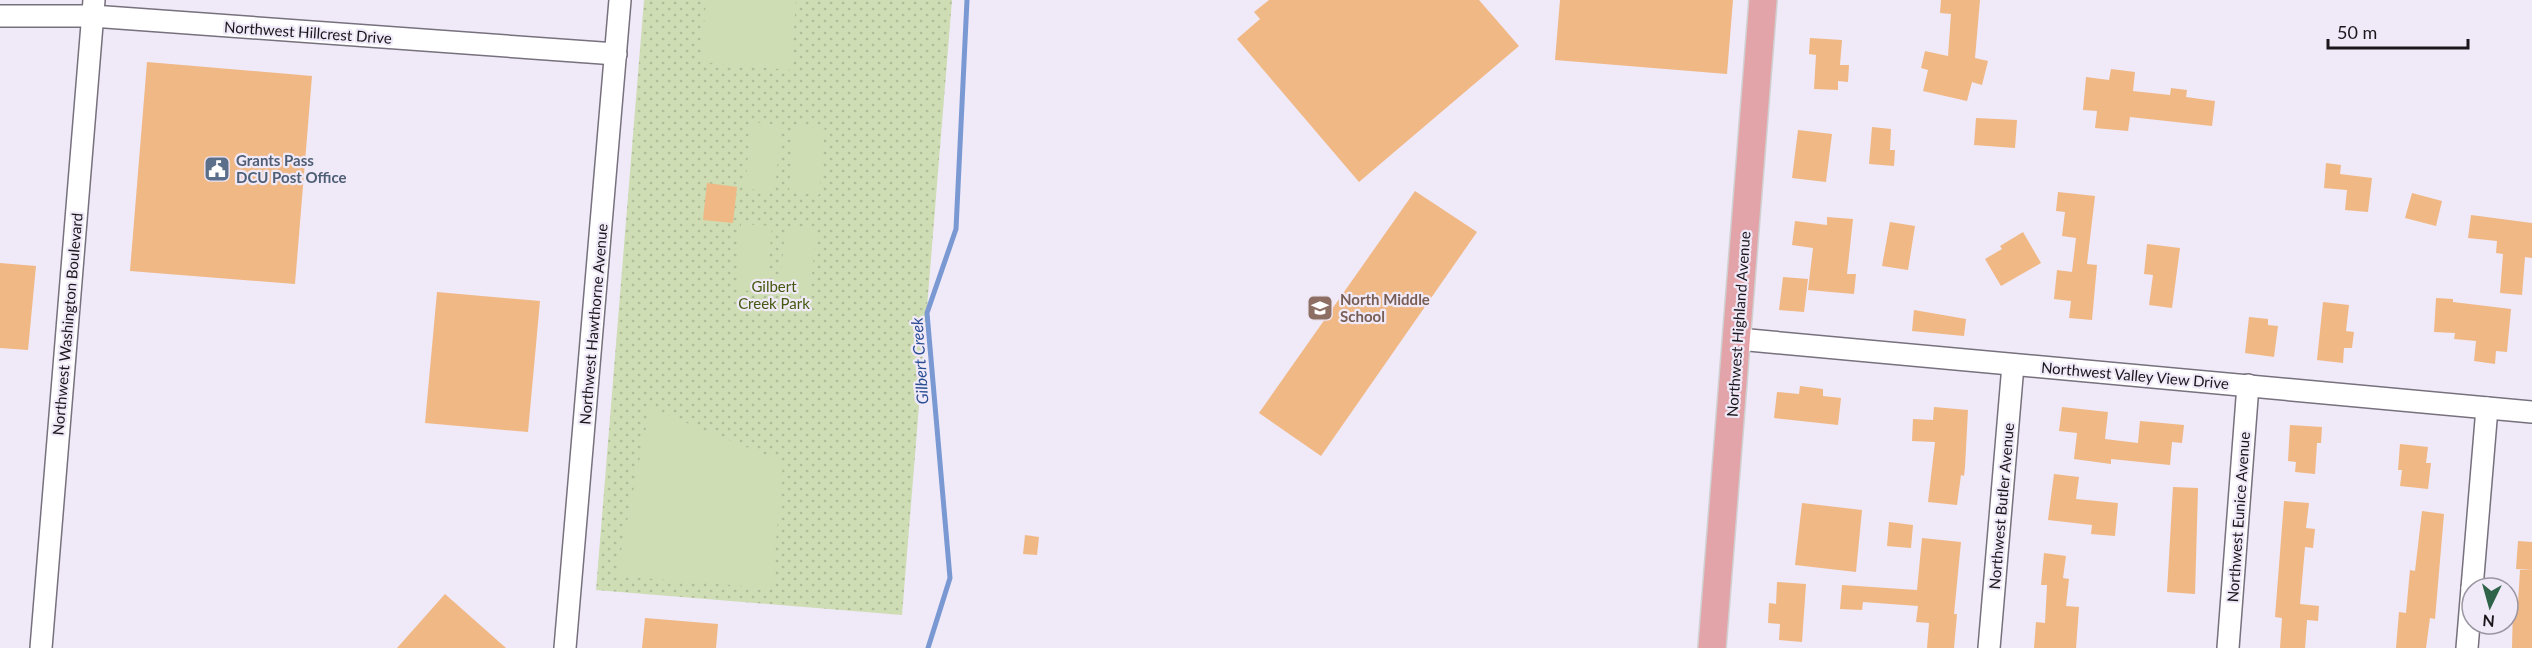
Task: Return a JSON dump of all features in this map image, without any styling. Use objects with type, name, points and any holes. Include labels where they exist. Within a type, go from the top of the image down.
[{"type":"main road","name":"Northwest Highland Avenue","points":[[1712,648],[1763,0]]},
{"type":"street","name":"Northwest Hawthorne Avenue","points":[[565,648],[620,0]]},
{"type":"street","name":"Northwest Hillcrest Drive","points":[[0,16],[93,8],[616,54]]},
{"type":"street","name":"Northwest Washington Boulevard","points":[[41,648],[93,8]]},
{"type":"street","name":"Northwest Valley View Drive","points":[[1738,339],[2532,412]]},
{"type":"street","name":"Northwest Butler Avenue","points":[[1989,648],[2013,365]]},
{"type":"street","name":"Northwest Eunice Avenue","points":[[2228,648],[2248,385]]},
{"type":"street","points":[[2473,576],[2487,408]]},
{"type":"green space","name":"Gilbert Creek Park","points":[[644,0],[952,0],[902,615],[596,590]]},
{"type":"green space","points":[[706,0],[796,0],[791,70],[701,62]]},
{"type":"green space","points":[[751,122],[781,125],[775,191],[745,189]]},
{"type":"green space","points":[[794,126],[825,129],[819,195],[789,192]]},
{"type":"green space","points":[[741,224],[772,226],[766,292],[736,290]]},
{"type":"green space","points":[[785,227],[816,230],[810,296],[780,293]]},
{"type":"green space","points":[[650,408],[783,462],[772,588],[616,576]]},
{"type":"building","points":[[1269,0],[1479,0],[1519,46],[1359,182],[1237,39],[1260,19],[1254,12]]},
{"type":"building","points":[[1560,0],[1733,0],[1727,74],[1555,60]]},
{"type":"building","points":[[1941,0],[1980,0],[1975,58],[1988,61],[1982,85],[1972,82],[1967,101],[1923,91],[1928,70],[1921,68],[1925,51],[1948,56],[1951,14],[1940,13]]},
{"type":"building","points":[[1810,38],[1842,40],[1840,65],[1849,65],[1848,82],[1838,81],[1838,90],[1814,89],[1816,55],[1809,54]]},
{"type":"building","points":[[147,62],[312,76],[295,284],[130,271]]},
{"type":"building","points":[[2111,69],[2135,72],[2133,91],[2170,95],[2171,88],[2187,90],[2186,97],[2215,101],[2212,126],[2130,117],[2128,131],[2095,128],[2097,111],[2083,110],[2086,77],[2109,80]]},
{"type":"building","points":[[1976,118],[2017,120],[2015,148],[1974,145]]},
{"type":"building","points":[[1872,127],[1891,129],[1890,150],[1895,150],[1894,166],[1869,164]]},
{"type":"building","points":[[1798,130],[1832,134],[1826,182],[1792,178]]},
{"type":"building","points":[[2326,163],[2341,165],[2340,174],[2372,178],[2368,212],[2345,210],[2347,190],[2324,188]]},
{"type":"building","points":[[707,183],[737,187],[733,223],[703,220]]},
{"type":"building","points":[[1415,191],[1477,232],[1321,456],[1259,413]]},
{"type":"building","points":[[2058,192],[2095,196],[2087,264],[2097,265],[2092,320],[2069,318],[2071,301],[2054,299],[2057,270],[2072,272],[2076,238],[2062,236],[2065,212],[2056,211]]},
{"type":"building","points":[[2412,193],[2442,201],[2436,226],[2405,218]]},
{"type":"building","points":[[2471,215],[2532,223],[2532,258],[2525,257],[2522,295],[2500,293],[2503,254],[2496,253],[2497,241],[2468,238]]},
{"type":"building","points":[[1827,217],[1853,219],[1847,274],[1856,274],[1854,294],[1808,290],[1813,248],[1792,245],[1795,221],[1827,225]]},
{"type":"building","points":[[1890,222],[1915,226],[1908,270],[1882,266]]},
{"type":"building","points":[[2023,232],[2041,263],[2001,286],[1985,259],[2002,249],[2000,246]]},
{"type":"building","points":[[2147,244],[2180,248],[2172,308],[2149,305],[2153,275],[2144,274]]},
{"type":"building","points":[[0,263],[36,266],[28,350],[0,348]]},
{"type":"building","points":[[1783,277],[1808,279],[1804,312],[1779,310]]},
{"type":"building","points":[[437,292],[540,301],[528,432],[425,423]]},
{"type":"building","points":[[2436,298],[2511,309],[2507,352],[2496,351],[2495,364],[2474,361],[2476,341],[2454,339],[2455,333],[2434,332]]},
{"type":"building","points":[[2323,302],[2349,305],[2346,331],[2354,332],[2352,348],[2344,348],[2343,363],[2317,360]]},
{"type":"building","points":[[1914,310],[1966,319],[1964,336],[1912,331]]},
{"type":"building","points":[[2249,317],[2268,319],[2268,325],[2278,326],[2274,357],[2245,353]]},
{"type":"building","points":[[1800,386],[1823,389],[1823,396],[1841,398],[1838,425],[1774,418],[1777,392],[1799,394]]},
{"type":"building","points":[[1934,407],[1968,410],[1964,476],[1961,475],[1957,505],[1928,502],[1935,442],[1912,441],[1913,419],[1933,420]]},
{"type":"building","points":[[2062,407],[2108,412],[2105,439],[2138,443],[2140,421],[2184,425],[2182,443],[2172,442],[2170,465],[2111,459],[2111,464],[2074,459],[2077,433],[2059,431]]},
{"type":"building","points":[[2290,425],[2322,427],[2321,443],[2317,443],[2315,474],[2295,472],[2296,462],[2288,461]]},
{"type":"building","points":[[2400,444],[2428,447],[2426,463],[2431,463],[2428,489],[2400,486],[2402,470],[2398,470]]},
{"type":"building","points":[[2054,474],[2079,477],[2076,499],[2118,503],[2115,536],[2091,534],[2092,525],[2048,520]]},
{"type":"building","points":[[2173,487],[2198,488],[2195,594],[2167,592]]},
{"type":"building","points":[[2284,501],[2309,503],[2306,528],[2315,529],[2313,548],[2305,547],[2300,604],[2319,606],[2318,621],[2307,620],[2305,648],[2280,648],[2282,618],[2275,617]]},
{"type":"building","points":[[1802,503],[1862,510],[1856,572],[1795,565]]},
{"type":"building","points":[[2422,511],[2444,514],[2435,619],[2430,618],[2426,648],[2396,648],[2399,612],[2406,613],[2410,570],[2415,571]]},
{"type":"building","points":[[1889,522],[1913,525],[1911,548],[1887,546]]},
{"type":"building","points":[[1025,535],[1039,537],[1037,555],[1023,554]]},
{"type":"building","points":[[1922,538],[1961,542],[1954,614],[1957,614],[1954,648],[1927,648],[1929,623],[1916,622],[1918,606],[1863,602],[1862,610],[1840,609],[1842,585],[1917,590]]},
{"type":"building","points":[[2518,541],[2532,542],[2532,570],[2516,569]]},
{"type":"building","points":[[2044,553],[2066,556],[2063,578],[2069,579],[2066,606],[2079,607],[2076,648],[2034,648],[2036,622],[2045,623],[2047,585],[2041,585]]},
{"type":"building","points":[[2520,570],[2532,570],[2532,648],[2512,648],[2512,636],[2520,636]]},
{"type":"building","points":[[1777,582],[1806,584],[1802,642],[1779,640],[1780,624],[1768,623],[1769,603],[1776,604]]},
{"type":"building","points":[[445,594],[506,648],[397,648]]},
{"type":"building","points":[[645,618],[718,624],[716,648],[642,648]]},
{"type":"waterway","name":"Gilbert Creek","points":[[928,648],[950,578],[927,313],[956,229],[967,0]]},
{"type":"place","name":"Grants Pass DCU Post Office","points":[[217,169]]},
{"type":"place","name":"North Middle School","points":[[1320,308]]}]
